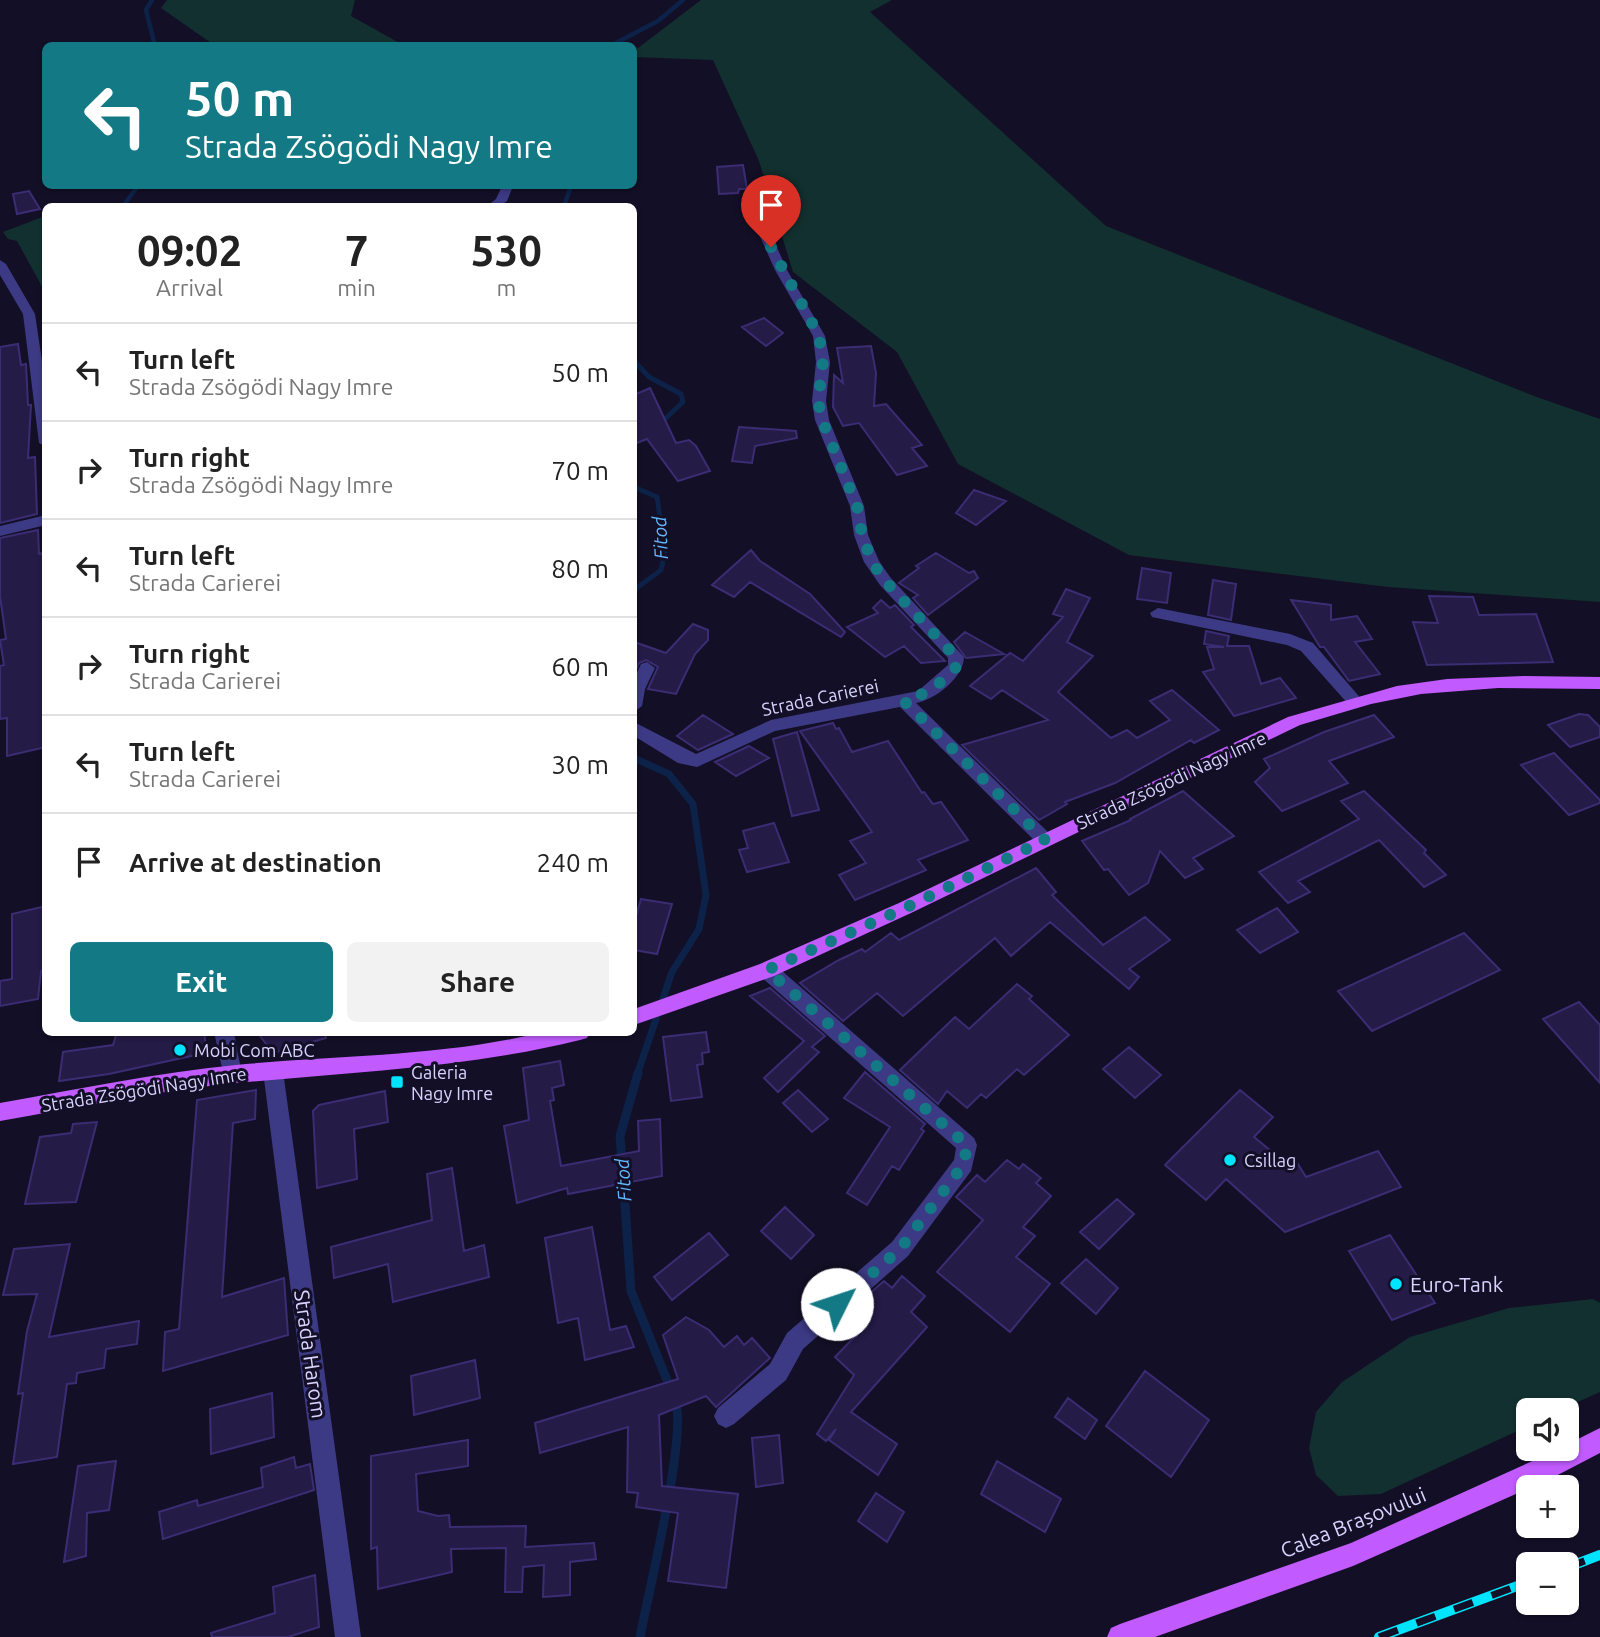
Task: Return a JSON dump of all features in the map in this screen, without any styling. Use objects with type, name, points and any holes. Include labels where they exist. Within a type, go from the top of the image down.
[{"type":"main road","name":"Strada Zsögödi Nagy Imre","points":[[639,1016],[767,970],[905,908],[1294,722],[1355,701],[1400,692],[1516,682],[1600,683]]},
{"type":"main road","name":"Strada Zsögödi Nagy Imre","points":[[0,1112],[232,1075],[394,1062],[498,1050],[562,1036]]},
{"type":"main road","name":"Calea Brașovului","points":[[1119,1637],[1353,1553],[1542,1471],[1600,1440]]},
{"type":"street","name":"Strada Carierei","points":[[637,730],[684,758],[697,761],[771,726],[923,696],[956,667],[956,657],[885,581],[872,562],[862,535],[857,506],[822,420],[818,401],[823,362],[819,336],[781,270],[761,225]]},
{"type":"street","points":[[0,264],[29,314],[42,413]]},
{"type":"street","points":[[0,531],[42,521]]},
{"type":"street","points":[[1158,613],[1290,640],[1307,647],[1355,701]]},
{"type":"street","points":[[637,689],[647,668]]},
{"type":"street","name":"Strada Carierei","points":[[904,701],[1045,840]]},
{"type":"street","points":[[726,1416],[778,1372],[795,1341],[900,1249],[964,1164],[967,1145],[767,970]]},
{"type":"street","points":[[225,1036],[232,1075]]},
{"type":"street","name":"Strada Harom","points":[[273,1071],[348,1637]]},
{"type":"green space","points":[[167,0],[355,0],[351,16],[398,42],[210,42],[161,8]]},
{"type":"green space","points":[[701,0],[892,0],[870,12],[1106,226],[1534,396],[1600,419],[1600,602],[1388,587],[1129,555],[958,464],[897,352],[793,272],[759,161],[713,60],[637,57],[637,49]]},
{"type":"green space","points":[[42,217],[42,287],[17,241],[8,239],[3,232]]},
{"type":"green space","points":[[1593,1299],[1600,1303],[1600,1392],[1579,1401],[1579,1398],[1516,1398],[1516,1432],[1381,1494],[1338,1496],[1316,1475],[1309,1448],[1316,1412],[1342,1382],[1410,1337],[1509,1308]]},
{"type":"building","points":[[743,165],[747,189],[739,189],[738,193],[719,194],[717,167]]},
{"type":"building","points":[[29,191],[40,209],[17,214],[13,194]]},
{"type":"building","points":[[764,318],[783,333],[766,346],[742,327]]},
{"type":"building","points":[[18,344],[21,365],[26,364],[28,405],[31,405],[28,458],[35,457],[37,514],[0,523],[0,347]]},
{"type":"building","points":[[871,346],[876,373],[874,406],[886,404],[922,445],[912,448],[927,466],[897,475],[859,423],[843,426],[833,407],[834,375],[843,383],[837,348]]},
{"type":"building","points":[[650,388],[676,443],[689,440],[696,446],[710,471],[678,481],[647,439],[637,443],[637,394]]},
{"type":"building","points":[[739,427],[796,431],[797,438],[755,446],[752,463],[732,461]]},
{"type":"building","points":[[974,490],[1006,501],[976,525],[956,513]]},
{"type":"building","points":[[38,530],[39,554],[42,553],[42,748],[7,756],[7,718],[0,719],[0,666],[4,665],[0,640],[6,639],[0,596],[0,538]]},
{"type":"building","points":[[751,550],[760,561],[810,594],[845,632],[841,637],[750,582],[734,597],[712,585]]},
{"type":"building","points":[[936,553],[969,573],[974,571],[978,578],[928,615],[913,598],[918,595],[899,583],[919,568],[916,566]]},
{"type":"building","points":[[1142,568],[1171,573],[1167,603],[1137,599]]},
{"type":"building","points":[[1213,580],[1236,584],[1231,620],[1208,615]]},
{"type":"building","points":[[1066,589],[1090,598],[1067,642],[1093,656],[1058,692],[1111,738],[1127,730],[1137,738],[1170,720],[1150,701],[1172,690],[1219,730],[1194,743],[1191,740],[1115,783],[1065,802],[1067,804],[1039,820],[962,745],[1048,720],[1002,690],[991,699],[970,686],[1010,653],[1023,661],[1063,617],[1053,614]]},
{"type":"building","points":[[1429,596],[1473,597],[1479,615],[1536,614],[1553,662],[1427,665],[1413,622],[1438,623]]},
{"type":"building","points":[[881,600],[890,608],[895,605],[914,625],[911,627],[945,661],[921,663],[904,646],[885,657],[847,627],[878,613],[873,608]]},
{"type":"building","points":[[1291,600],[1331,605],[1331,620],[1357,616],[1372,639],[1355,642],[1380,674],[1349,681],[1324,647],[1320,647]]},
{"type":"building","points":[[693,624],[708,630],[708,640],[695,654],[676,694],[648,689],[658,667],[646,660],[639,663],[637,667],[637,643],[666,653]]},
{"type":"building","points":[[1206,631],[1229,636],[1227,646],[1249,646],[1261,684],[1280,678],[1296,698],[1234,716],[1203,672],[1214,669],[1207,647],[1224,647],[1204,644]]},
{"type":"building","points":[[965,632],[1004,654],[966,658],[954,642]]},
{"type":"building","points":[[1579,714],[1588,715],[1600,727],[1600,737],[1570,747],[1548,725]]},
{"type":"building","points":[[703,715],[733,734],[698,750],[677,736]]},
{"type":"building","points":[[1374,715],[1394,737],[1329,761],[1348,783],[1282,811],[1255,782],[1270,768],[1264,759],[1324,732]]},
{"type":"building","points":[[833,723],[836,729],[839,728],[852,752],[888,741],[922,793],[924,792],[933,804],[941,802],[968,840],[918,860],[926,870],[855,900],[839,875],[866,863],[850,841],[872,832],[800,731]]},
{"type":"building","points":[[797,732],[819,810],[792,816],[773,739]]},
{"type":"building","points":[[749,746],[769,758],[736,776],[715,762]]},
{"type":"building","points":[[1554,753],[1600,803],[1569,815],[1521,765]]},
{"type":"building","points":[[1183,791],[1234,836],[1193,858],[1203,869],[1185,878],[1160,851],[1148,883],[1129,895],[1108,869],[1104,870],[1082,841],[1131,820]]},
{"type":"building","points":[[1364,791],[1426,850],[1424,853],[1446,875],[1424,887],[1379,840],[1298,881],[1310,892],[1288,903],[1259,872],[1359,819],[1341,801]]},
{"type":"building","points":[[774,823],[789,862],[747,872],[739,850],[748,848],[743,831]]},
{"type":"building","points":[[1036,868],[1056,892],[1052,895],[1103,945],[1145,917],[1170,940],[1129,969],[1139,977],[1129,989],[1050,922],[1011,956],[995,938],[903,1016],[877,993],[843,1021],[800,983],[862,949],[865,952],[891,933],[899,940]]},
{"type":"building","points":[[641,899],[672,904],[657,954],[637,951],[637,913]]},
{"type":"building","points":[[42,907],[42,971],[38,999],[0,1006],[0,981],[12,979],[12,914]]},
{"type":"building","points":[[1277,908],[1298,932],[1260,953],[1237,930]]},
{"type":"building","points":[[1464,933],[1500,970],[1372,1031],[1338,991]]},
{"type":"building","points":[[1017,984],[1032,996],[1029,999],[1069,1035],[1024,1075],[1017,1069],[986,1098],[981,1094],[967,1108],[947,1091],[938,1104],[900,1070],[955,1017],[969,1029]]},
{"type":"building","points":[[770,988],[825,1036],[812,1047],[819,1052],[778,1092],[764,1078],[804,1041],[750,996]]},
{"type":"building","points":[[1579,1002],[1600,1025],[1600,1083],[1543,1019]]},
{"type":"building","points":[[706,1032],[709,1052],[702,1053],[703,1064],[697,1065],[702,1097],[671,1101],[663,1037]]},
{"type":"building","points":[[116,1036],[205,1036],[206,1046],[200,1054],[109,1074],[59,1081],[63,1052],[113,1045]]},
{"type":"building","points":[[260,1036],[326,1036],[326,1038],[273,1053]]},
{"type":"building","points":[[1129,1047],[1161,1075],[1135,1098],[1103,1069]]},
{"type":"building","points":[[560,1061],[564,1085],[552,1088],[554,1100],[550,1101],[561,1166],[639,1151],[638,1121],[660,1119],[662,1176],[568,1194],[567,1188],[517,1203],[504,1126],[529,1120],[523,1068]]},
{"type":"building","points":[[865,1072],[925,1124],[921,1129],[924,1131],[899,1170],[892,1166],[867,1205],[847,1193],[890,1127],[844,1098]]},
{"type":"building","points":[[256,1090],[255,1119],[233,1123],[222,1297],[284,1278],[288,1335],[163,1371],[165,1332],[179,1329],[197,1100]]},
{"type":"building","points":[[798,1090],[828,1119],[812,1132],[783,1103]]},
{"type":"building","name":"Csillag","points":[[1240,1090],[1273,1117],[1254,1137],[1281,1159],[1296,1161],[1306,1177],[1378,1151],[1401,1187],[1285,1232],[1226,1179],[1206,1200],[1165,1165]]},
{"type":"building","points":[[385,1091],[388,1122],[354,1129],[357,1179],[317,1188],[313,1111],[319,1105]]},
{"type":"building","points":[[97,1122],[76,1202],[25,1204],[40,1137],[71,1133],[73,1124]]},
{"type":"building","points":[[1007,1160],[1019,1169],[1023,1164],[1041,1178],[1036,1183],[1051,1196],[1023,1227],[1035,1236],[1016,1257],[1050,1284],[1010,1332],[937,1272],[983,1220],[956,1197],[977,1175],[985,1182]]},
{"type":"building","points":[[452,1168],[464,1251],[484,1245],[489,1277],[393,1302],[388,1264],[334,1278],[331,1247],[432,1220],[427,1174]]},
{"type":"building","points":[[1117,1199],[1134,1214],[1099,1249],[1080,1232]]},
{"type":"building","points":[[785,1207],[814,1235],[791,1259],[761,1231]]},
{"type":"building","points":[[592,1227],[610,1330],[626,1326],[634,1347],[585,1360],[578,1318],[558,1323],[545,1238]]},
{"type":"building","points":[[709,1233],[728,1255],[672,1300],[654,1277]]},
{"type":"building","name":"Euro-Tank","points":[[1390,1235],[1435,1303],[1392,1320],[1349,1251]]},
{"type":"building","points":[[70,1244],[49,1337],[139,1321],[137,1344],[106,1349],[104,1368],[77,1373],[76,1383],[67,1384],[57,1457],[13,1464],[23,1393],[18,1394],[27,1331],[37,1294],[3,1295],[14,1249]]},
{"type":"building","points":[[1086,1259],[1118,1288],[1096,1314],[1061,1283]]},
{"type":"building","points":[[902,1276],[925,1296],[911,1312],[927,1327],[851,1412],[897,1444],[878,1475],[829,1440],[836,1429],[826,1441],[817,1434],[854,1375],[835,1357],[863,1328],[847,1313],[884,1281],[892,1288]]},
{"type":"building","points":[[686,1317],[709,1330],[724,1347],[737,1336],[744,1345],[752,1338],[770,1358],[716,1407],[706,1396],[659,1415],[662,1486],[738,1494],[726,1588],[668,1581],[678,1513],[636,1507],[638,1493],[627,1492],[628,1427],[540,1453],[535,1423],[678,1379],[663,1335]]},
{"type":"building","points":[[475,1360],[480,1398],[414,1415],[411,1376]]},
{"type":"building","points":[[1145,1371],[1209,1420],[1171,1477],[1106,1426]]},
{"type":"building","points":[[272,1393],[274,1437],[211,1454],[210,1409]]},
{"type":"building","points":[[1068,1398],[1097,1420],[1085,1439],[1055,1417]]},
{"type":"building","points":[[779,1435],[783,1483],[756,1487],[752,1438]]},
{"type":"building","points":[[468,1440],[468,1466],[416,1474],[418,1511],[438,1516],[449,1515],[450,1527],[526,1526],[525,1547],[594,1543],[596,1559],[570,1562],[570,1595],[543,1597],[544,1565],[523,1567],[522,1592],[505,1592],[506,1548],[451,1549],[452,1572],[378,1589],[377,1547],[371,1549],[371,1456]]},
{"type":"building","points":[[294,1457],[296,1468],[310,1464],[314,1490],[163,1539],[159,1512],[197,1500],[198,1506],[263,1487],[261,1468]]},
{"type":"building","points":[[116,1461],[109,1510],[87,1513],[86,1556],[64,1562],[78,1466]]},
{"type":"building","points":[[997,1461],[1061,1499],[1045,1532],[981,1494]]},
{"type":"building","points":[[876,1493],[904,1512],[887,1542],[858,1521]]},
{"type":"building","points":[[315,1575],[319,1627],[288,1637],[212,1637],[211,1633],[275,1613],[273,1587]]},
{"type":"waterway","name":"Fitod","points":[[152,0],[146,10],[154,42]]},
{"type":"waterway","points":[[618,42],[658,21],[683,0]]},
{"type":"waterway","name":"Fitod","points":[[125,203],[136,189]]},
{"type":"waterway","points":[[565,203],[570,189]]},
{"type":"waterway","points":[[637,364],[649,377],[681,394],[683,402],[666,418],[656,421]]},
{"type":"waterway","name":"Fitod","points":[[637,488],[657,497],[665,552],[661,570],[637,588]]},
{"type":"waterway","name":"Fitod","points":[[637,759],[669,774],[693,804],[706,895],[699,929],[672,972],[637,1075]]},
{"type":"waterway","name":"Fitod","points":[[622,1163],[620,1136],[638,1073]]},
{"type":"waterway","name":"Fitod","points":[[623,1175],[631,1291],[671,1390]]},
{"type":"waterway","name":"Fitod","points":[[640,1637],[672,1478],[678,1419],[675,1401]]},
{"type":"railway","points":[[1579,1563],[1600,1555]]},
{"type":"railway","points":[[1379,1637],[1516,1586]]},
{"type":"place","name":"Mobi Com ABC","points":[[180,1050]]},
{"type":"place","name":"Galeria Nagy Imre","points":[[397,1082]]},
{"type":"place","name":"Csillag","points":[[1230,1160]]},
{"type":"place","name":"Euro-Tank","points":[[1396,1284]]},
{"type":"route","points":[[771,247],[781,270],[819,336],[823,362],[818,401],[822,420],[857,506],[862,535],[872,562],[885,581],[956,657],[956,667],[942,681],[923,696],[904,701],[952,752],[1045,840],[905,908],[767,970],[967,1145],[964,1164],[900,1249],[837,1304]]}]
